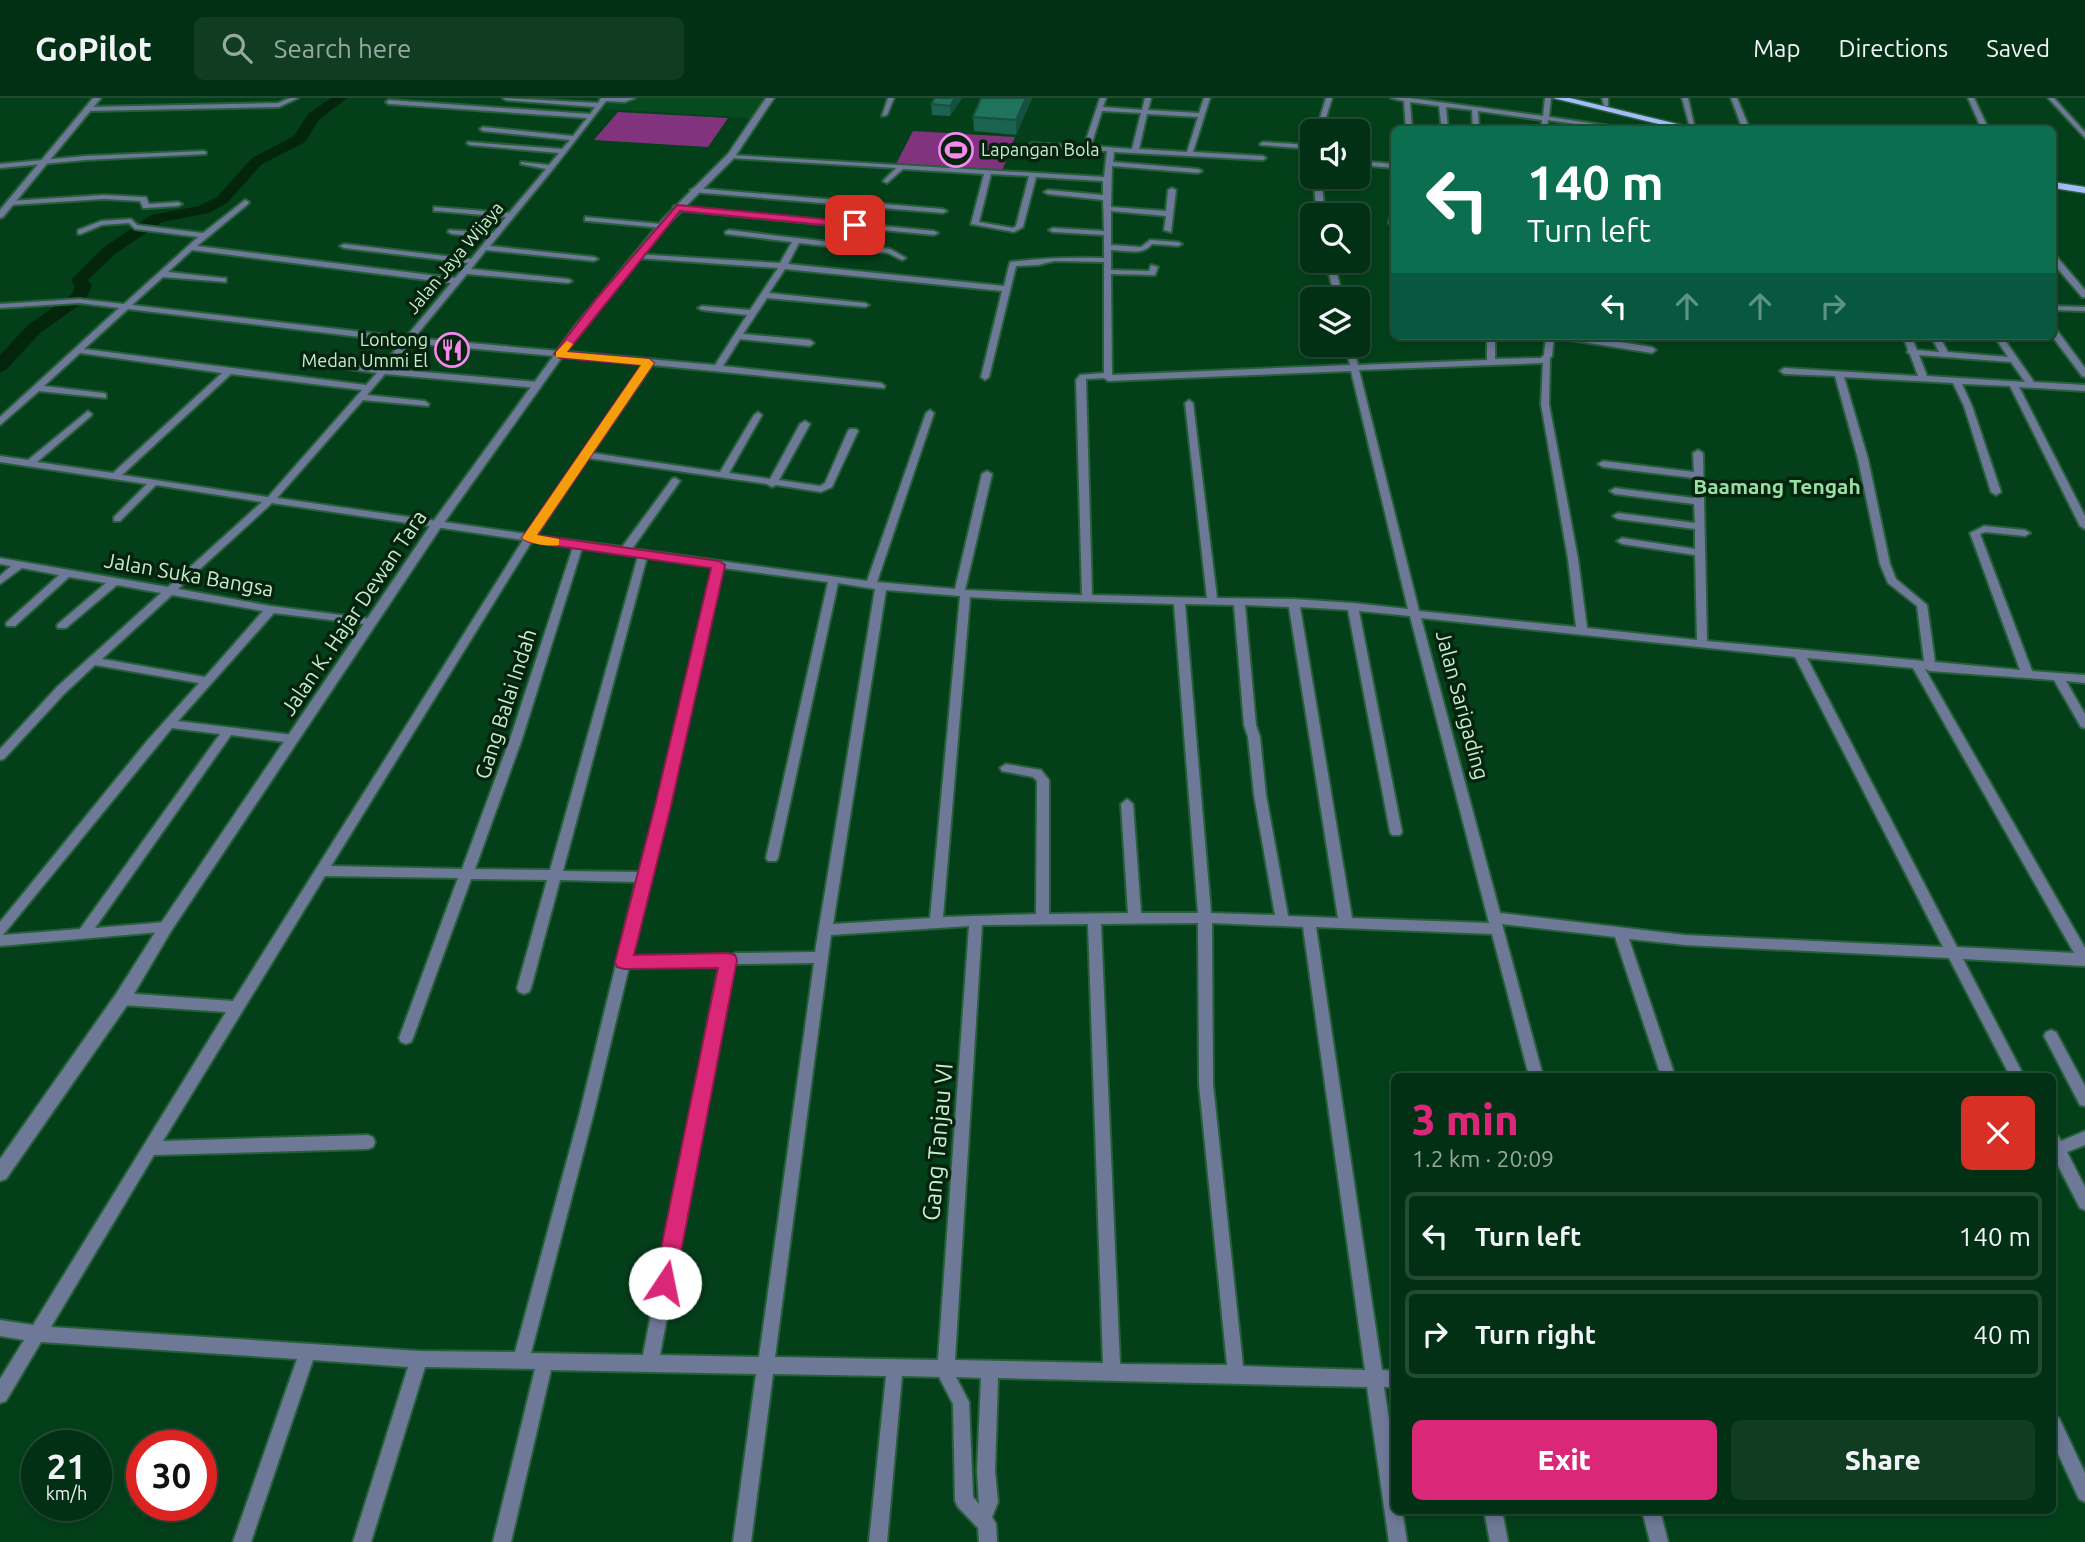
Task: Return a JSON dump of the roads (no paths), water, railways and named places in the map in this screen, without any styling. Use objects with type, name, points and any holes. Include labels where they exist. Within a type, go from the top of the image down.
[{"type":"main road","points":[[1558,98],[1693,126]]},
{"type":"main road","points":[[1576,98],[1606,101],[1648,116]]},
{"type":"main road","points":[[2056,183],[2085,187]]},
{"type":"street","points":[[0,215],[97,98]]},
{"type":"street","points":[[145,107],[153,98]]},
{"type":"street","points":[[88,109],[279,105],[295,98]]},
{"type":"street","points":[[506,98],[603,101],[632,98]]},
{"type":"street","name":"Jalan K. Hajar Dewan Tara","points":[[0,1173],[122,999],[166,927],[436,525],[560,354],[677,208],[731,156],[770,98]]},
{"type":"street","points":[[884,115],[891,98]]},
{"type":"street","points":[[1087,149],[1103,98]]},
{"type":"street","points":[[1135,152],[1148,98]]},
{"type":"street","points":[[1189,155],[1207,98]]},
{"type":"street","points":[[1323,119],[1329,98]]},
{"type":"street","points":[[1394,98],[1607,126]]},
{"type":"street","points":[[1544,126],[1548,98]]},
{"type":"street","points":[[1685,98],[1698,126]]},
{"type":"street","points":[[1734,98],[1745,126]]},
{"type":"street","points":[[1971,98],[1984,126]]},
{"type":"street","points":[[2051,98],[2085,136]]},
{"type":"street","points":[[1407,100],[1409,126]]},
{"type":"street","name":"Jalan Jaya Wijaya","points":[[271,499],[362,397],[603,101]]},
{"type":"street","points":[[389,102],[592,116]]},
{"type":"street","points":[[1442,104],[1444,126]]},
{"type":"street","points":[[1475,108],[1476,126]]},
{"type":"street","points":[[1100,109],[1201,116]]},
{"type":"street","points":[[484,129],[575,138]]},
{"type":"street","points":[[470,143],[564,151]]},
{"type":"street","points":[[1263,144],[1300,146]]},
{"type":"street","points":[[1032,145],[1264,158]]},
{"type":"street","points":[[1111,150],[1107,180],[1107,374],[1111,378],[1547,360]]},
{"type":"street","points":[[0,166],[204,153]]},
{"type":"street","points":[[731,156],[1107,180]]},
{"type":"street","points":[[523,163],[551,168]]},
{"type":"street","points":[[1109,164],[1198,171]]},
{"type":"street","points":[[1370,164],[1391,166]]},
{"type":"street","points":[[887,181],[900,167]]},
{"type":"street","points":[[988,172],[975,224],[1014,230],[1019,228],[1033,174]]},
{"type":"street","points":[[694,190],[943,211]]},
{"type":"street","points":[[1168,230],[1172,190]]},
{"type":"street","points":[[1048,192],[1107,198]]},
{"type":"street","points":[[10,203],[104,197],[142,198],[148,206],[178,204]]},
{"type":"street","points":[[0,422],[203,235],[245,202]]},
{"type":"street","points":[[677,208],[934,233]]},
{"type":"street","points":[[437,209],[511,215]]},
{"type":"street","points":[[1107,209],[1170,214]]},
{"type":"street","points":[[589,219],[662,226]]},
{"type":"street","points":[[81,232],[97,224],[131,221],[133,227],[203,235]]},
{"type":"street","points":[[1053,230],[1107,233]]},
{"type":"street","points":[[452,232],[494,235]]},
{"type":"street","points":[[729,232],[890,251],[902,258]]},
{"type":"street","points":[[717,368],[797,240]]},
{"type":"street","points":[[1107,247],[1141,249],[1150,242],[1178,244]]},
{"type":"street","points":[[344,246],[472,261]]},
{"type":"street","points":[[190,247],[456,281]]},
{"type":"street","points":[[484,248],[594,259]]},
{"type":"street","points":[[637,256],[783,266],[1008,289]]},
{"type":"street","points":[[985,377],[1012,265],[1016,262],[1038,263],[1054,259],[1107,260]]},
{"type":"street","points":[[2056,261],[2085,295]]},
{"type":"street","points":[[1107,272],[1152,273],[1154,267]]},
{"type":"street","points":[[464,271],[568,281]]},
{"type":"street","points":[[160,274],[223,281]]},
{"type":"street","points":[[764,295],[865,305]]},
{"type":"street","points":[[0,306],[68,300],[408,340],[881,386]]},
{"type":"street","points":[[2056,308],[2085,309]]},
{"type":"street","points":[[702,309],[752,313]]},
{"type":"street","points":[[2056,335],[2085,374]]},
{"type":"street","points":[[738,336],[810,343]]},
{"type":"street","points":[[1491,340],[1491,362]]},
{"type":"street","points":[[1550,340],[1545,404],[1573,559],[1582,631]]},
{"type":"street","points":[[1589,340],[1652,350]]},
{"type":"street","points":[[1908,340],[1924,379]]},
{"type":"street","points":[[1937,340],[1945,355]]},
{"type":"street","points":[[2001,340],[2031,385]]},
{"type":"street","points":[[80,351],[369,388]]},
{"type":"street","points":[[1911,352],[2014,360]]},
{"type":"street","name":"Jalan Sarigading","points":[[1352,357],[1414,613],[1535,1073]]},
{"type":"street","points":[[308,360],[538,385]]},
{"type":"street","points":[[0,1395],[236,1007],[529,538],[649,363]]},
{"type":"street","points":[[1784,370],[2085,388]]},
{"type":"street","points":[[115,476],[229,371]]},
{"type":"street","points":[[1087,598],[1080,380],[1083,377],[1107,374]]},
{"type":"street","points":[[1839,374],[1863,459],[1885,564],[1896,585],[1922,605],[1924,666],[2085,960]]},
{"type":"street","points":[[1956,381],[1968,406],[1996,492]]},
{"type":"street","points":[[2013,384],[2085,526]]},
{"type":"street","points":[[38,388],[103,396]]},
{"type":"street","points":[[362,397],[425,404]]},
{"type":"street","points":[[1189,403],[1212,600]]},
{"type":"street","points":[[742,1542],[821,957],[876,586],[930,413]]},
{"type":"street","points":[[29,464],[88,414]]},
{"type":"street","points":[[722,477],[758,415]]},
{"type":"street","points":[[772,484],[805,424]]},
{"type":"street","points":[[585,455],[816,490],[825,488],[853,431]]},
{"type":"street","points":[[1698,453],[1702,644]]},
{"type":"street","points":[[0,459],[436,525],[876,586],[962,594],[1294,602],[1799,654],[2085,679]]},
{"type":"street","points":[[1603,464],[1699,476]]},
{"type":"street","points":[[936,923],[962,594],[987,474]]},
{"type":"street","points":[[624,552],[675,481]]},
{"type":"street","points":[[117,519],[154,482]]},
{"type":"street","points":[[1615,491],[1700,502]]},
{"type":"street","points":[[0,756],[40,711],[92,661],[271,499]]},
{"type":"street","points":[[1618,516],[1700,527]]},
{"type":"street","points":[[2025,533],[1984,528],[1975,533],[2028,675]]},
{"type":"street","points":[[1622,541],[1700,553]]},
{"type":"street","name":"Gang Balai Indah","points":[[407,1038],[516,739],[578,545]]},
{"type":"street","points":[[524,988],[643,555]]},
{"type":"street","name":"Jalan Suka Bangsa","points":[[0,561],[170,592],[372,622]]},
{"type":"street","points":[[0,581],[19,565]]},
{"type":"street","points":[[520,1361],[549,1261],[643,877],[662,810],[719,565]]},
{"type":"street","points":[[11,624],[67,573]]},
{"type":"street","points":[[772,858],[834,580]]},
{"type":"street","points":[[62,626],[115,581]]},
{"type":"street","points":[[1179,599],[1205,918],[1206,1084],[1236,1374]]},
{"type":"street","points":[[1239,600],[1250,725],[1282,920]]},
{"type":"street","points":[[1294,602],[1346,924]]},
{"type":"street","points":[[1353,607],[1396,832]]},
{"type":"street","points":[[0,931],[271,608]]},
{"type":"street","points":[[1799,654],[2015,1073]]},
{"type":"street","points":[[92,661],[208,681]]},
{"type":"street","points":[[2058,677],[2085,724]]},
{"type":"street","points":[[171,724],[293,739]]},
{"type":"street","points":[[84,933],[228,731]]},
{"type":"street","points":[[1006,768],[1037,773],[1043,780],[1042,920]]},
{"type":"street","points":[[1127,804],[1135,919]]},
{"type":"street","points":[[323,871],[643,877]]},
{"type":"street","points":[[826,930],[976,920],[1205,918],[1346,924],[1497,924],[1685,940],[2085,960]]},
{"type":"street","points":[[1094,919],[1112,1372]]},
{"type":"street","name":"Gang Tanjau VI","points":[[946,1368],[955,1201],[968,1066],[976,920]]},
{"type":"street","points":[[1309,922],[1391,1496]]},
{"type":"street","points":[[0,941],[166,927]]},
{"type":"street","points":[[1620,933],[1667,1073]]},
{"type":"street","points":[[624,962],[821,957]]},
{"type":"street","points":[[650,1362],[728,960]]},
{"type":"street","points":[[122,999],[236,1007]]},
{"type":"street","points":[[2051,1036],[2085,1100]]},
{"type":"street","points":[[2056,1145],[2085,1138]]},
{"type":"street","points":[[150,1148],[368,1142]]},
{"type":"street","points":[[2056,1147],[2085,1203]]},
{"type":"street","points":[[0,1328],[38,1334],[419,1359],[1391,1379]]},
{"type":"street","points":[[242,1542],[307,1353]]},
{"type":"street","points":[[362,1542],[419,1359]]},
{"type":"street","points":[[502,1542],[545,1362]]},
{"type":"street","points":[[878,1542],[895,1367]]},
{"type":"street","points":[[946,1368],[948,1380],[961,1402],[964,1501],[987,1524],[988,1542]]},
{"type":"street","points":[[983,1518],[989,1503],[986,1471],[990,1369]]},
{"type":"street","points":[[2056,1430],[2085,1493]]},
{"type":"street","points":[[1394,1514],[1398,1542]]},
{"type":"street","points":[[1494,1514],[1499,1542]]},
{"type":"street","points":[[1652,1514],[1659,1542]]},
{"type":"waterway","points":[[0,366],[34,329],[79,297],[84,286],[79,280],[109,251],[157,218],[203,210],[222,200],[257,161],[300,139],[313,117],[340,98]]},
{"type":"place","name":"Lapangan Bola","points":[[956,150]]},
{"type":"place","name":"Lontong Medan Ummi El","points":[[452,350]]},
{"type":"district","name":"Baamang Tengah","points":[[1777,487]]}]
